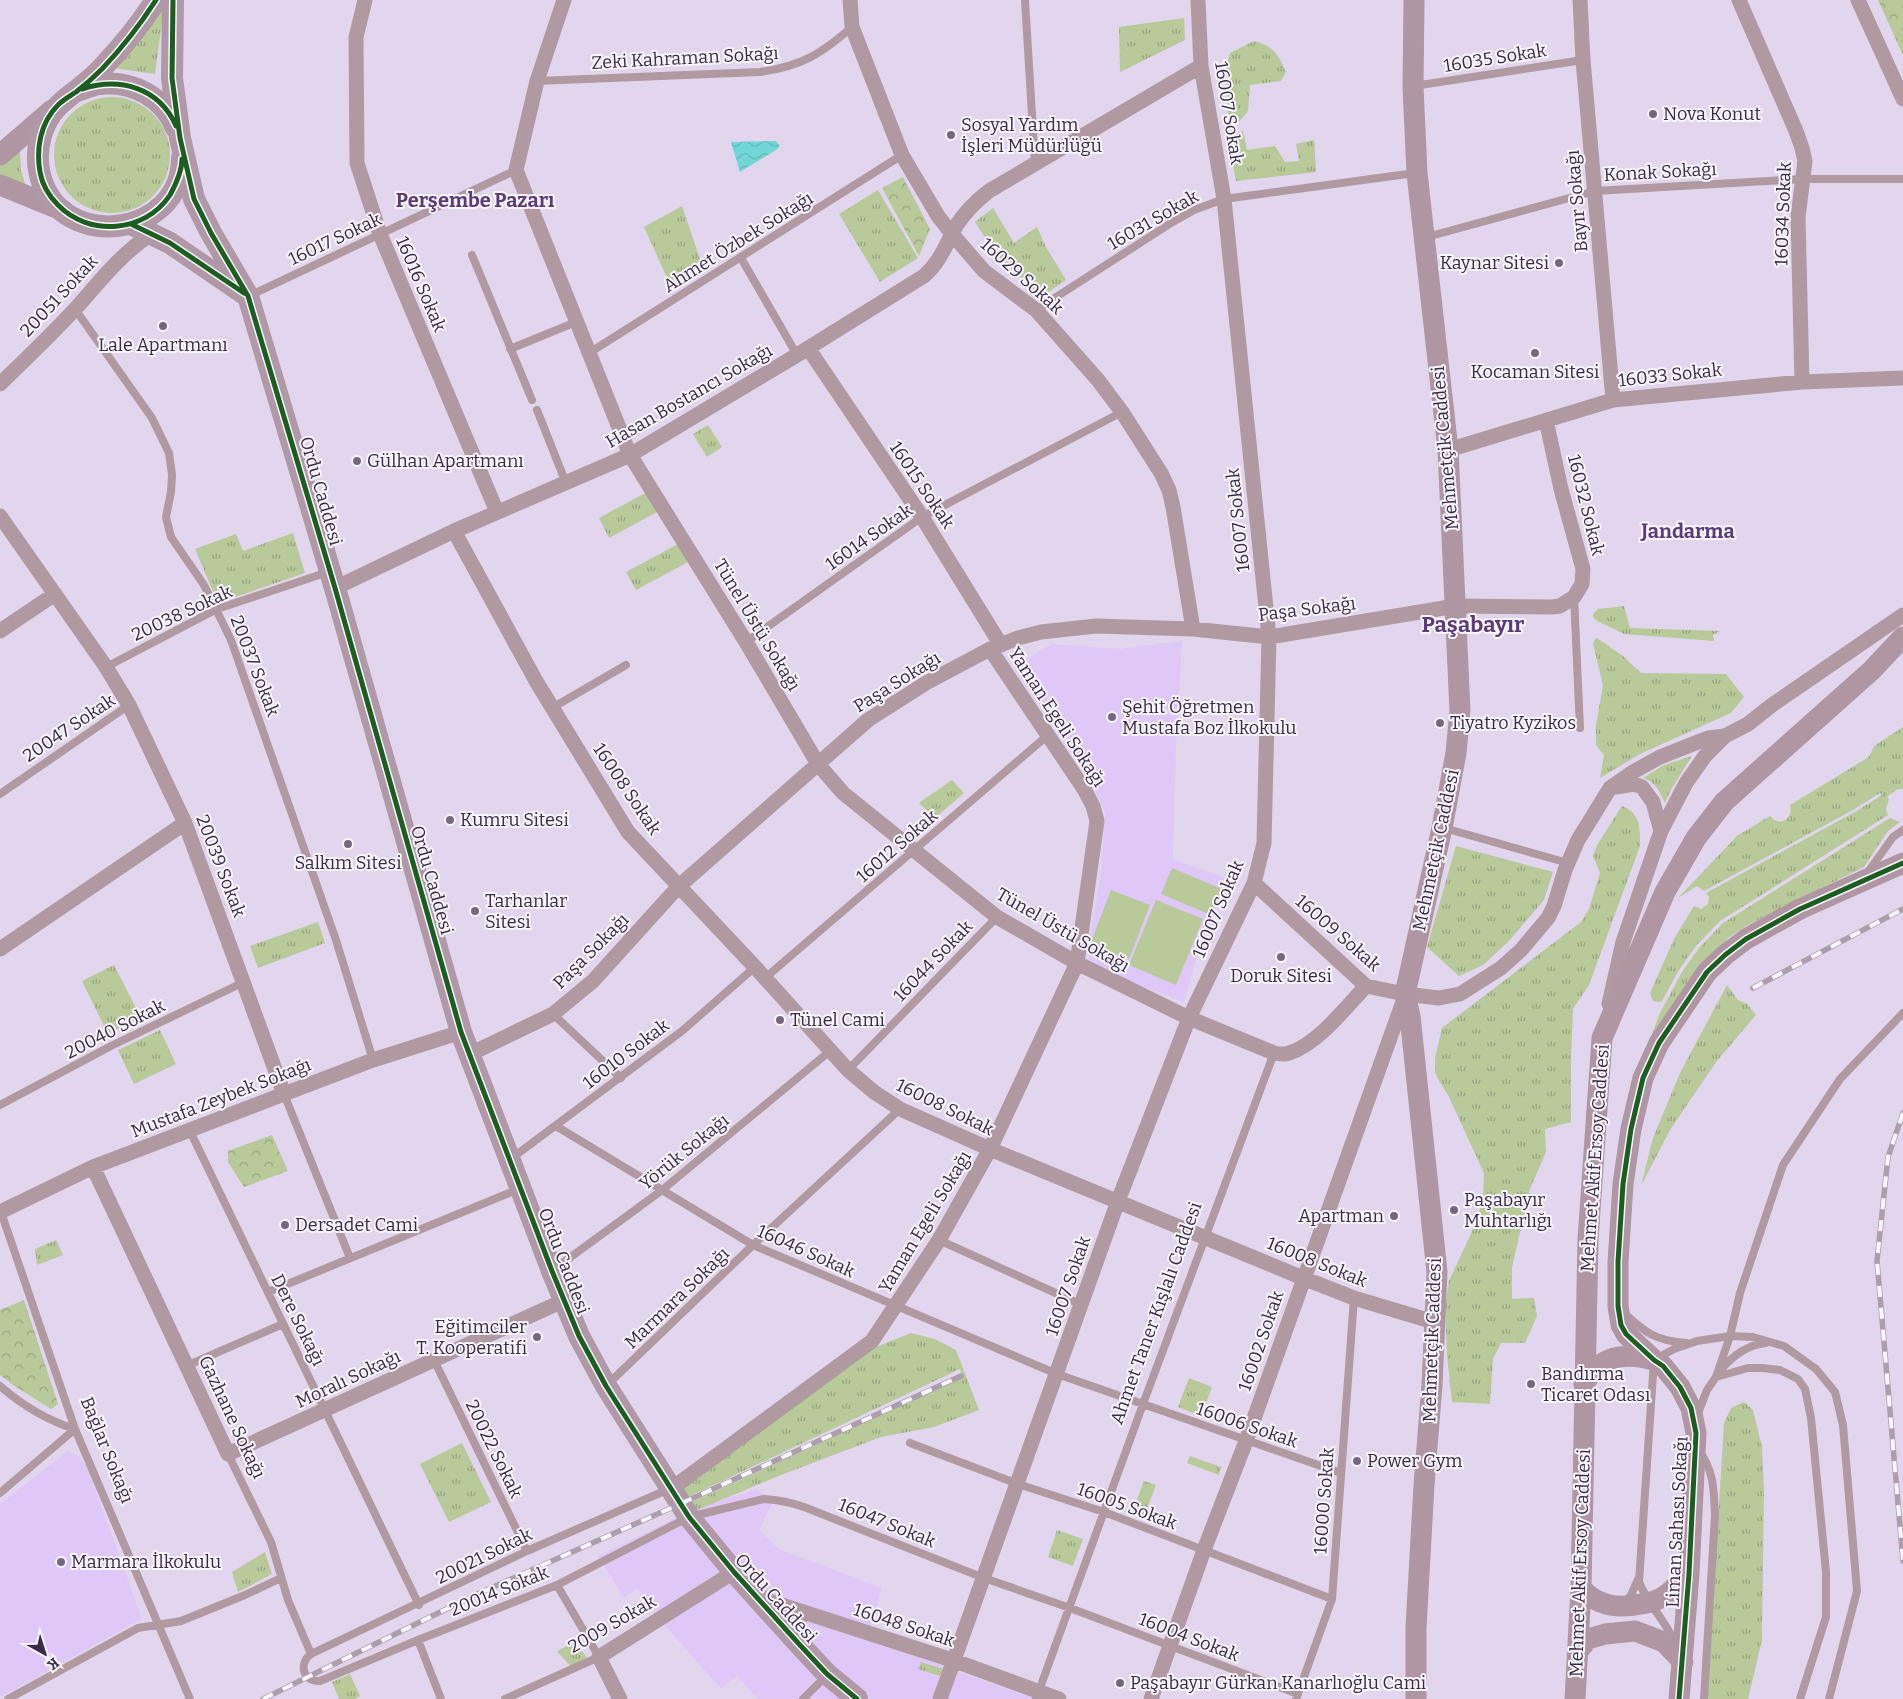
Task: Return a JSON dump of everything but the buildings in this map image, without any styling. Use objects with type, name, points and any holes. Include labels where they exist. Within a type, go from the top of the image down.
[{"type":"main road","points":[[0,155],[101,70],[128,39],[156,0]]},
{"type":"main road","points":[[58,105],[44,126],[38,150],[40,174],[45,188],[64,211],[76,219],[89,224],[103,227],[124,226],[149,216],[165,202],[176,185],[182,165],[181,141],[172,78],[173,0]]},
{"type":"main road","name":"Mehmetçik Caddesi","points":[[1414,0],[1413,86],[1417,173],[1448,450],[1460,711],[1460,731],[1442,828],[1405,994],[1410,1016],[1436,1255],[1437,1290],[1416,1628],[1416,1699]]},
{"type":"main road","points":[[78,91],[98,84],[120,84],[140,89],[158,101],[168,112],[181,141]]},
{"type":"main road","name":"Ordu Caddesi","points":[[181,141],[194,200],[248,296],[333,579],[461,1032],[552,1271],[579,1336],[606,1386],[689,1517],[734,1572],[789,1633],[827,1674],[857,1699]]},
{"type":"main road","points":[[0,185],[64,211]]},
{"type":"main road","points":[[0,195],[24,196]]},
{"type":"main road","points":[[124,226],[151,234],[170,243],[248,296]]},
{"type":"main road","name":"Mehmet Akif Ersoy Caddesi","points":[[1575,1699],[1581,1588],[1588,1239],[1602,1038],[1665,892],[1696,838],[1724,802],[1872,670],[1903,637]]},
{"type":"main road","name":"Mehmet Akif Ersoy Caddesi","points":[[1654,1360],[1626,1334],[1621,1325],[1618,1306],[1618,1262],[1623,1184],[1631,1129],[1643,1078],[1659,1043],[1707,972],[1746,939],[1800,909],[1903,863]]},
{"type":"main road","points":[[1584,1384],[1597,1366],[1612,1358],[1628,1356],[1654,1360]]},
{"type":"main road","name":"Liman Sahası Sokağı","points":[[1654,1360],[1663,1366],[1680,1387],[1691,1408],[1696,1446],[1683,1662],[1675,1695]]},
{"type":"main road","points":[[1581,1588],[1590,1598],[1596,1601],[1620,1607],[1649,1602],[1665,1596],[1689,1574]]},
{"type":"main road","points":[[1578,1651],[1588,1639],[1604,1634],[1635,1631],[1664,1642],[1683,1662]]},
{"type":"street","name":"16016 Sokak","points":[[365,0],[356,37],[357,163],[380,234],[497,512]]},
{"type":"street","points":[[516,170],[537,81],[564,0]]},
{"type":"street","name":"16029 Sokak","points":[[850,0],[852,27],[902,155],[938,216],[984,271],[1036,310],[1081,360],[1122,412],[1161,473],[1169,490],[1192,629]]},
{"type":"street","name":"16007 Sokak","points":[[940,1699],[1118,1201],[1189,1018],[1254,883],[1264,842],[1269,637],[1224,199],[1201,66],[1198,0]]},
{"type":"street","name":"Bayır Sokağı","points":[[1580,0],[1582,60],[1613,400]]},
{"type":"street","name":"16034 Sokak","points":[[1739,0],[1802,148],[1805,162],[1798,217],[1802,382]]},
{"type":"street","points":[[1858,0],[1903,100]]},
{"type":"street","name":"Hasan Bostancı Sokağı","points":[[333,579],[454,532],[630,455],[803,352],[924,276],[940,259],[964,215],[980,198],[1201,66]]},
{"type":"street","name":"Tünel Üstü Sokağı","points":[[516,170],[630,455],[828,778],[843,793],[997,917],[1077,963],[1189,1018],[1274,1054]]},
{"type":"street","name":"20051 Sokak","points":[[124,226],[126,243],[124,255]]},
{"type":"street","name":"20051 Sokak","points":[[0,384],[75,309],[134,245],[151,234]]},
{"type":"street","name":"16015 Sokak","points":[[803,352],[922,517],[995,647]]},
{"type":"street","name":"16033 Sokak","points":[[1448,450],[1613,400],[1802,382],[1903,378]]},
{"type":"street","name":"16032 Sokak","points":[[1546,420],[1561,489],[1583,568],[1582,584],[1574,597]]},
{"type":"street","name":"20039 Sokak","points":[[0,516],[106,667],[129,705],[185,823],[284,1094]]},
{"type":"street","name":"16008 Sokak","points":[[454,532],[552,708],[628,832],[755,967],[830,1051],[848,1070],[874,1092],[900,1109],[990,1149],[1303,1278],[1354,1298],[1434,1322]]},
{"type":"street","points":[[0,631],[56,594]]},
{"type":"street","points":[[1456,606],[1552,607],[1560,606],[1574,597]]},
{"type":"street","name":"Paşa Sokağı","points":[[470,1054],[553,1014],[593,981],[678,887],[868,720],[926,683],[995,647],[1041,632],[1096,626],[1192,629],[1269,637],[1456,606]]},
{"type":"street","points":[[1602,1038],[1623,942],[1661,831],[1686,783],[1705,756],[1725,736],[1748,724],[1772,705],[1903,615]]},
{"type":"street","name":"Yaman Egeli Sokağı","points":[[671,1489],[872,1341],[939,1240],[990,1149],[1077,963],[1096,820],[1093,806],[995,647]]},
{"type":"street","points":[[1610,788],[1660,757],[1708,738],[1725,736]]},
{"type":"street","points":[[1610,788],[1634,784],[1642,787],[1653,802],[1661,831]]},
{"type":"street","name":"16009 Sokak","points":[[1254,883],[1366,986],[1405,994],[1439,998],[1460,994],[1501,968],[1521,950],[1548,918],[1578,840],[1610,788]]},
{"type":"street","points":[[0,949],[185,823]]},
{"type":"street","points":[[1274,1054],[1287,1054],[1308,1043],[1324,1030],[1366,986]]},
{"type":"street","name":"16002 Sokak","points":[[1151,1699],[1204,1550],[1246,1441],[1405,994]]},
{"type":"street","name":"Mustafa Zeybek Sokağı","points":[[0,1212],[93,1168],[373,1060],[461,1032]]},
{"type":"street","name":"Gazhane Sokağı","points":[[93,1168],[228,1454]]},
{"type":"street","name":"Moralı Sokağı","points":[[228,1454],[565,1300]]},
{"type":"street","name":"2009 Sokak","points":[[599,1657],[734,1572]]},
{"type":"street","name":"16048 Sokak","points":[[757,1596],[955,1661],[1037,1695],[1059,1699]]},
{"type":"street","points":[[599,1657],[620,1699]]},
{"type":"lane","points":[[1025,0],[1035,164]]},
{"type":"lane","name":"Zeki Kahraman Sokağı","points":[[537,81],[760,72],[784,69],[809,59],[832,45],[852,27]]},
{"type":"lane","name":"16035 Sokak","points":[[1413,86],[1582,60]]},
{"type":"lane","name":"Ahmet Özbek Sokağı","points":[[589,353],[902,155]]},
{"type":"lane","name":"16017 Sokak","points":[[248,296],[516,170]]},
{"type":"lane","name":"16031 Sokak","points":[[1036,310],[1171,222],[1194,210],[1224,199],[1417,173]]},
{"type":"lane","name":"Konak Sokağı","points":[[1425,237],[1595,191],[1803,179],[1903,179]]},
{"type":"lane","points":[[472,255],[532,400]]},
{"type":"lane","points":[[741,258],[803,352]]},
{"type":"lane","name":"20037 Sokak","points":[[75,309],[152,418],[169,453],[172,475],[166,517],[171,537],[195,571],[217,609],[231,640],[336,940],[373,1060]]},
{"type":"lane","points":[[510,349],[576,322]]},
{"type":"lane","points":[[536,410],[566,483]]},
{"type":"lane","name":"16014 Sokak","points":[[746,642],[922,517],[1122,412]]},
{"type":"lane","name":"20038 Sokak","points":[[106,667],[217,609],[333,579]]},
{"type":"lane","points":[[1574,597],[1580,728]]},
{"type":"lane","points":[[552,708],[626,665]]},
{"type":"lane","name":"20047 Sokak","points":[[0,794],[129,705]]},
{"type":"lane","name":"16012 Sokak","points":[[765,978],[1048,735]]},
{"type":"lane","points":[[1442,828],[1568,863]]},
{"type":"lane","points":[[1861,881],[1893,837],[1903,830]]},
{"type":"lane","name":"16044 Sokak","points":[[848,1070],[997,917]]},
{"type":"lane","name":"16010 Sokak","points":[[510,1159],[682,1031],[755,967]]},
{"type":"lane","name":"20040 Sokak","points":[[0,1105],[111,1046],[244,982]]},
{"type":"lane","name":"Liman Sahası Sokağı","points":[[1694,1424],[1707,1390],[1716,1377],[1730,1336],[1740,1293],[1783,1165],[1840,1079],[1903,1013]]},
{"type":"lane","points":[[553,1014],[621,1078]]},
{"type":"lane","name":"Yörük Sokağı","points":[[552,1271],[662,1191],[830,1051]]},
{"type":"lane","name":"Ahmet Taner Kışlalı Caddesi","points":[[1037,1695],[1204,1237],[1274,1054]]},
{"type":"lane","name":"20039 Sokak","points":[[284,1094],[350,1258]]},
{"type":"lane","name":"Marmara Sokağı","points":[[606,1386],[753,1245],[900,1109]]},
{"type":"lane","name":"16046 Sokak","points":[[556,1126],[753,1245],[1057,1374],[1143,1404]]},
{"type":"lane","name":"Dere Sokağı","points":[[190,1131],[418,1604]]},
{"type":"lane","points":[[268,1292],[521,1188]]},
{"type":"lane","name":"Bağlar Sokağı","points":[[0,1212],[76,1429],[160,1624],[190,1699]]},
{"type":"lane","points":[[939,1240],[1082,1305]]},
{"type":"lane","name":"16000 Sokak","points":[[1297,1696],[1332,1599],[1354,1298]]},
{"type":"lane","points":[[1618,1306],[1641,1328],[1656,1337],[1667,1341],[1691,1343]]},
{"type":"lane","points":[[186,1366],[283,1324]]},
{"type":"lane","points":[[1683,1662],[1672,1636],[1649,1602],[1640,1582],[1654,1360],[1674,1349],[1691,1343],[1730,1336],[1753,1337],[1784,1346],[1816,1369],[1835,1392],[1843,1425],[1857,1591],[1829,1699]]},
{"type":"lane","points":[[1716,1377],[1727,1362],[1746,1348],[1755,1344],[1773,1343]]},
{"type":"lane","name":"20022 Sokak","points":[[434,1360],[527,1552]]},
{"type":"lane","points":[[1716,1377],[1748,1368],[1780,1370],[1798,1379],[1805,1390],[1811,1418],[1826,1572],[1826,1617],[1800,1699]]},
{"type":"lane","points":[[0,1386],[31,1410],[49,1420],[76,1429]]},
{"type":"lane","name":"16006 Sokak","points":[[1143,1404],[1341,1473]]},
{"type":"lane","points":[[0,1493],[76,1429]]},
{"type":"lane","name":"16005 Sokak","points":[[910,1443],[1018,1484],[1104,1512],[1332,1599]]},
{"type":"lane","name":"Liman Sahası Sokağı","points":[[1696,1446],[1710,1470],[1715,1515],[1704,1699]]},
{"type":"lane","name":"Gazhane Sokağı","points":[[228,1454],[271,1542],[288,1600],[311,1654]]},
{"type":"lane","name":"20021 Sokak","points":[[311,1654],[527,1552],[671,1489]]},
{"type":"lane","name":"16047 Sokak","points":[[689,1517],[764,1500],[786,1501],[984,1578],[1070,1608]]},
{"type":"lane","name":"20014 Sokak","points":[[311,1654],[305,1661],[303,1670],[308,1678],[316,1681],[325,1679],[557,1585],[689,1517]]},
{"type":"lane","points":[[1620,1607],[1631,1595],[1640,1575]]},
{"type":"lane","points":[[8,1699],[138,1628],[181,1621],[281,1578]]},
{"type":"lane","points":[[557,1585],[599,1657]]},
{"type":"lane","name":"16004 Sokak","points":[[1070,1608],[1170,1645],[1297,1696]]},
{"type":"lane","points":[[789,1633],[809,1613]]},
{"type":"lane","points":[[418,1640],[441,1699]]},
{"type":"lane","name":"2009 Sokak","points":[[505,1699],[599,1657]]},
{"type":"lane","points":[[803,1699],[827,1674]]},
{"type":"shaded area","points":[[1182,641],[1175,770],[1173,859],[1233,881],[1202,937],[1184,1002],[1096,968],[1091,963],[1089,943],[1102,865],[1105,812],[1089,777],[1013,667],[1052,644],[1120,649]]},
{"type":"shaded area","name":"Marmara İlkokulu","points":[[68,1451],[79,1456],[88,1469],[142,1619],[0,1697],[0,1504]]},
{"type":"shaded area","points":[[757,1489],[773,1502],[759,1530],[779,1549],[882,1588],[867,1639],[1035,1699],[758,1699],[737,1676],[721,1689],[662,1622],[638,1588],[624,1598],[598,1556],[694,1509]]},
{"type":"green space","points":[[165,0],[155,74],[113,68]]},
{"type":"green space","points":[[1878,0],[1903,0],[1903,55]]},
{"type":"green space","points":[[1184,18],[1185,40],[1120,72],[1119,27]]},
{"type":"green space","points":[[1254,41],[1271,48],[1281,61],[1286,72],[1281,81],[1250,85],[1248,111],[1239,122],[1228,114],[1225,70],[1230,53]]},
{"type":"green space","points":[[112,97],[134,101],[153,114],[166,133],[170,155],[166,177],[153,196],[134,209],[112,213],[90,209],[71,196],[58,177],[54,155],[58,133],[71,114],[90,101]]},
{"type":"green space","points":[[1243,131],[1247,150],[1275,146],[1285,162],[1299,161],[1296,144],[1314,140],[1316,172],[1236,181],[1228,136]]},
{"type":"green space","points":[[20,150],[21,170],[27,190],[0,177],[0,165]]},
{"type":"green space","points":[[903,177],[930,229],[919,256],[882,188]]},
{"type":"green space","points":[[878,190],[918,258],[880,282],[839,214]]},
{"type":"green space","points":[[682,206],[701,262],[669,282],[644,227]]},
{"type":"green space","points":[[993,208],[1014,243],[1037,227],[1046,247],[1066,280],[1041,297],[995,253],[975,222]]},
{"type":"green space","points":[[708,425],[722,447],[707,457],[693,434]]},
{"type":"green space","points":[[649,491],[659,511],[609,538],[599,518]]},
{"type":"green space","points":[[293,533],[305,573],[218,603],[195,549],[236,534],[243,551]]},
{"type":"green space","points":[[678,544],[688,562],[636,590],[626,572]]},
{"type":"green space","points":[[1624,606],[1630,628],[1720,631],[1713,635],[1714,641],[1624,634],[1597,621],[1593,617],[1593,614],[1598,609]]},
{"type":"green space","points":[[1597,638],[1623,656],[1641,673],[1726,674],[1744,697],[1731,713],[1640,754],[1600,778],[1604,755],[1596,745],[1596,725],[1603,685],[1593,644]]},
{"type":"green space","points":[[1903,727],[1903,789],[1898,789],[1887,797],[1889,799],[1886,809],[1888,815],[1720,921],[1696,946],[1679,970],[1662,1001],[1653,1001],[1650,993],[1674,939],[1694,906],[1701,909],[1708,904],[1709,897],[1706,893],[1855,812],[1882,795],[1880,793],[1853,810],[1704,891],[1697,886],[1678,898],[1737,836],[1770,816],[1777,821],[1785,820],[1790,814],[1790,805],[1869,757],[1874,746]]},
{"type":"green space","points":[[1692,756],[1665,803],[1654,784],[1643,778],[1664,765]]},
{"type":"green space","points":[[952,780],[964,793],[935,818],[919,803]]},
{"type":"green space","points":[[1622,806],[1636,817],[1640,846],[1589,985],[1573,1009],[1571,1122],[1545,1129],[1546,1152],[1530,1189],[1512,1267],[1512,1299],[1534,1298],[1537,1316],[1525,1343],[1501,1343],[1493,1359],[1490,1404],[1452,1402],[1447,1356],[1445,1307],[1449,1281],[1476,1223],[1483,1198],[1484,1173],[1448,1095],[1435,1072],[1435,1058],[1442,1028],[1581,922],[1589,909],[1600,873],[1593,856],[1597,845]]},
{"type":"green space","points":[[1890,818],[1900,822],[1888,831],[1864,867],[1746,926],[1728,938],[1714,956],[1636,1076],[1660,1013],[1682,972],[1699,948],[1723,923]]},
{"type":"green space","points":[[1456,846],[1553,872],[1544,900],[1508,942],[1483,965],[1459,976],[1427,947]]},
{"type":"green space","points":[[1172,868],[1222,889],[1211,915],[1161,894]]},
{"type":"green space","points":[[1111,890],[1150,905],[1129,959],[1090,945]]},
{"type":"green space","points":[[1156,900],[1203,919],[1176,985],[1129,965]]},
{"type":"green space","points":[[318,922],[325,943],[258,968],[250,946]]},
{"type":"green space","points":[[114,965],[141,1018],[108,1034],[82,981]]},
{"type":"green space","points":[[1727,985],[1738,1000],[1747,1004],[1756,1015],[1716,1062],[1670,1130],[1641,1186],[1653,1138],[1680,1073]]},
{"type":"green space","points":[[160,1030],[176,1064],[134,1084],[118,1050]]},
{"type":"green space","points":[[272,1135],[288,1171],[244,1187],[228,1162],[228,1151]]},
{"type":"green space","points":[[56,1240],[63,1255],[37,1265],[35,1249]]},
{"type":"green space","points":[[24,1300],[58,1404],[51,1409],[0,1375],[0,1310]]},
{"type":"green space","points":[[911,1333],[935,1339],[956,1350],[979,1410],[934,1427],[881,1437],[781,1475],[695,1511],[690,1503],[962,1378],[960,1369],[686,1498],[680,1488],[864,1352]]},
{"type":"green space","points":[[1189,1378],[1212,1387],[1201,1416],[1178,1407]]},
{"type":"green space","points":[[1744,1402],[1753,1410],[1762,1447],[1764,1491],[1762,1640],[1748,1699],[1707,1699],[1724,1423],[1731,1408]]},
{"type":"green space","points":[[462,1443],[491,1502],[449,1522],[420,1464]]},
{"type":"green space","points":[[1190,1456],[1221,1467],[1219,1475],[1187,1463]]},
{"type":"green space","points":[[1144,1481],[1156,1485],[1144,1517],[1132,1513]]},
{"type":"green space","points":[[1057,1530],[1083,1539],[1073,1566],[1048,1557]]},
{"type":"green space","points":[[265,1552],[272,1574],[238,1592],[232,1572]]},
{"type":"green space","points":[[575,1642],[588,1659],[571,1667],[557,1651]]},
{"type":"green space","points":[[921,1662],[943,1669],[940,1676],[918,1669]]},
{"type":"green space","points":[[350,1674],[360,1696],[355,1699],[339,1699],[332,1682]]},
{"type":"water","points":[[776,141],[780,146],[776,150],[740,172],[731,142]]},
{"type":"railway","points":[[1753,988],[1903,909]]},
{"type":"railway","points":[[1903,1113],[1888,1157],[1877,1261],[1903,1561]]},
{"type":"railway","points":[[263,1699],[473,1596],[961,1376]]},
{"type":"cycle path","points":[[156,0],[124,45],[102,69],[76,92],[60,103],[52,112],[43,128],[39,145],[40,172],[44,185],[52,198],[71,215],[85,222],[100,226],[116,226],[132,223],[146,217],[159,208],[174,187],[180,173],[182,159]]},
{"type":"cycle path","points":[[173,0],[172,78],[180,138],[194,199],[211,233],[248,296],[335,588],[461,1032],[552,1271],[579,1336],[606,1386],[689,1517],[734,1572],[799,1644],[827,1674],[857,1699]]},
{"type":"cycle path","points":[[82,89],[110,84],[137,88],[159,102],[169,113],[176,126]]},
{"type":"cycle path","points":[[131,224],[170,243],[244,293]]},
{"type":"cycle path","points":[[1679,1699],[1689,1574],[1696,1433],[1691,1408],[1680,1387],[1663,1366],[1626,1334],[1621,1325],[1618,1306],[1618,1262],[1623,1184],[1631,1129],[1643,1078],[1659,1043],[1707,972],[1725,955],[1746,939],[1800,909],[1903,863]]},
{"type":"place","name":"Nova Konut","points":[[1653,114]]},
{"type":"place","name":"Sosyal Yardım İşleri Müdürlüğü","points":[[951,135]]},
{"type":"place","name":"Kaynar Sitesi","points":[[1559,263]]},
{"type":"place","name":"Lale Apartmanı","points":[[163,326]]},
{"type":"place","name":"Kocaman Sitesi","points":[[1535,353]]},
{"type":"place","name":"Gülhan Apartmanı","points":[[357,461]]},
{"type":"place","name":"Şehit Öğretmen Mustafa Boz İlkokulu","points":[[1112,717]]},
{"type":"place","name":"Tiyatro Kyzikos","points":[[1440,723]]},
{"type":"place","name":"Kumru Sitesi","points":[[450,820]]},
{"type":"place","name":"Salkım Sitesi","points":[[348,844]]},
{"type":"place","name":"Tarhanlar Sitesi","points":[[475,911]]},
{"type":"place","name":"Doruk Sitesi","points":[[1281,957]]},
{"type":"place","name":"Tünel Cami","points":[[780,1020]]},
{"type":"place","name":"Paşabayır Muhtarlığı","points":[[1454,1210]]},
{"type":"place","name":"Apartman","points":[[1394,1216]]},
{"type":"place","name":"Dersadet Cami","points":[[285,1225]]},
{"type":"place","name":"Eğitimciler T. Kooperatifi","points":[[537,1337]]},
{"type":"place","name":"Bandırma Ticaret Odası","points":[[1531,1384]]},
{"type":"place","name":"Power Gym","points":[[1357,1461]]},
{"type":"place","name":"Marmara İlkokulu","points":[[61,1562]]},
{"type":"place","name":"Paşabayır Gürkan Kanarlıoğlu Cami","points":[[1120,1683]]},
{"type":"district","name":"Perşembe Pazarı","points":[[475,200]]},
{"type":"district","name":"Jandarma","points":[[1688,531]]},
{"type":"district","name":"Paşabayır","points":[[1473,624]]}]
